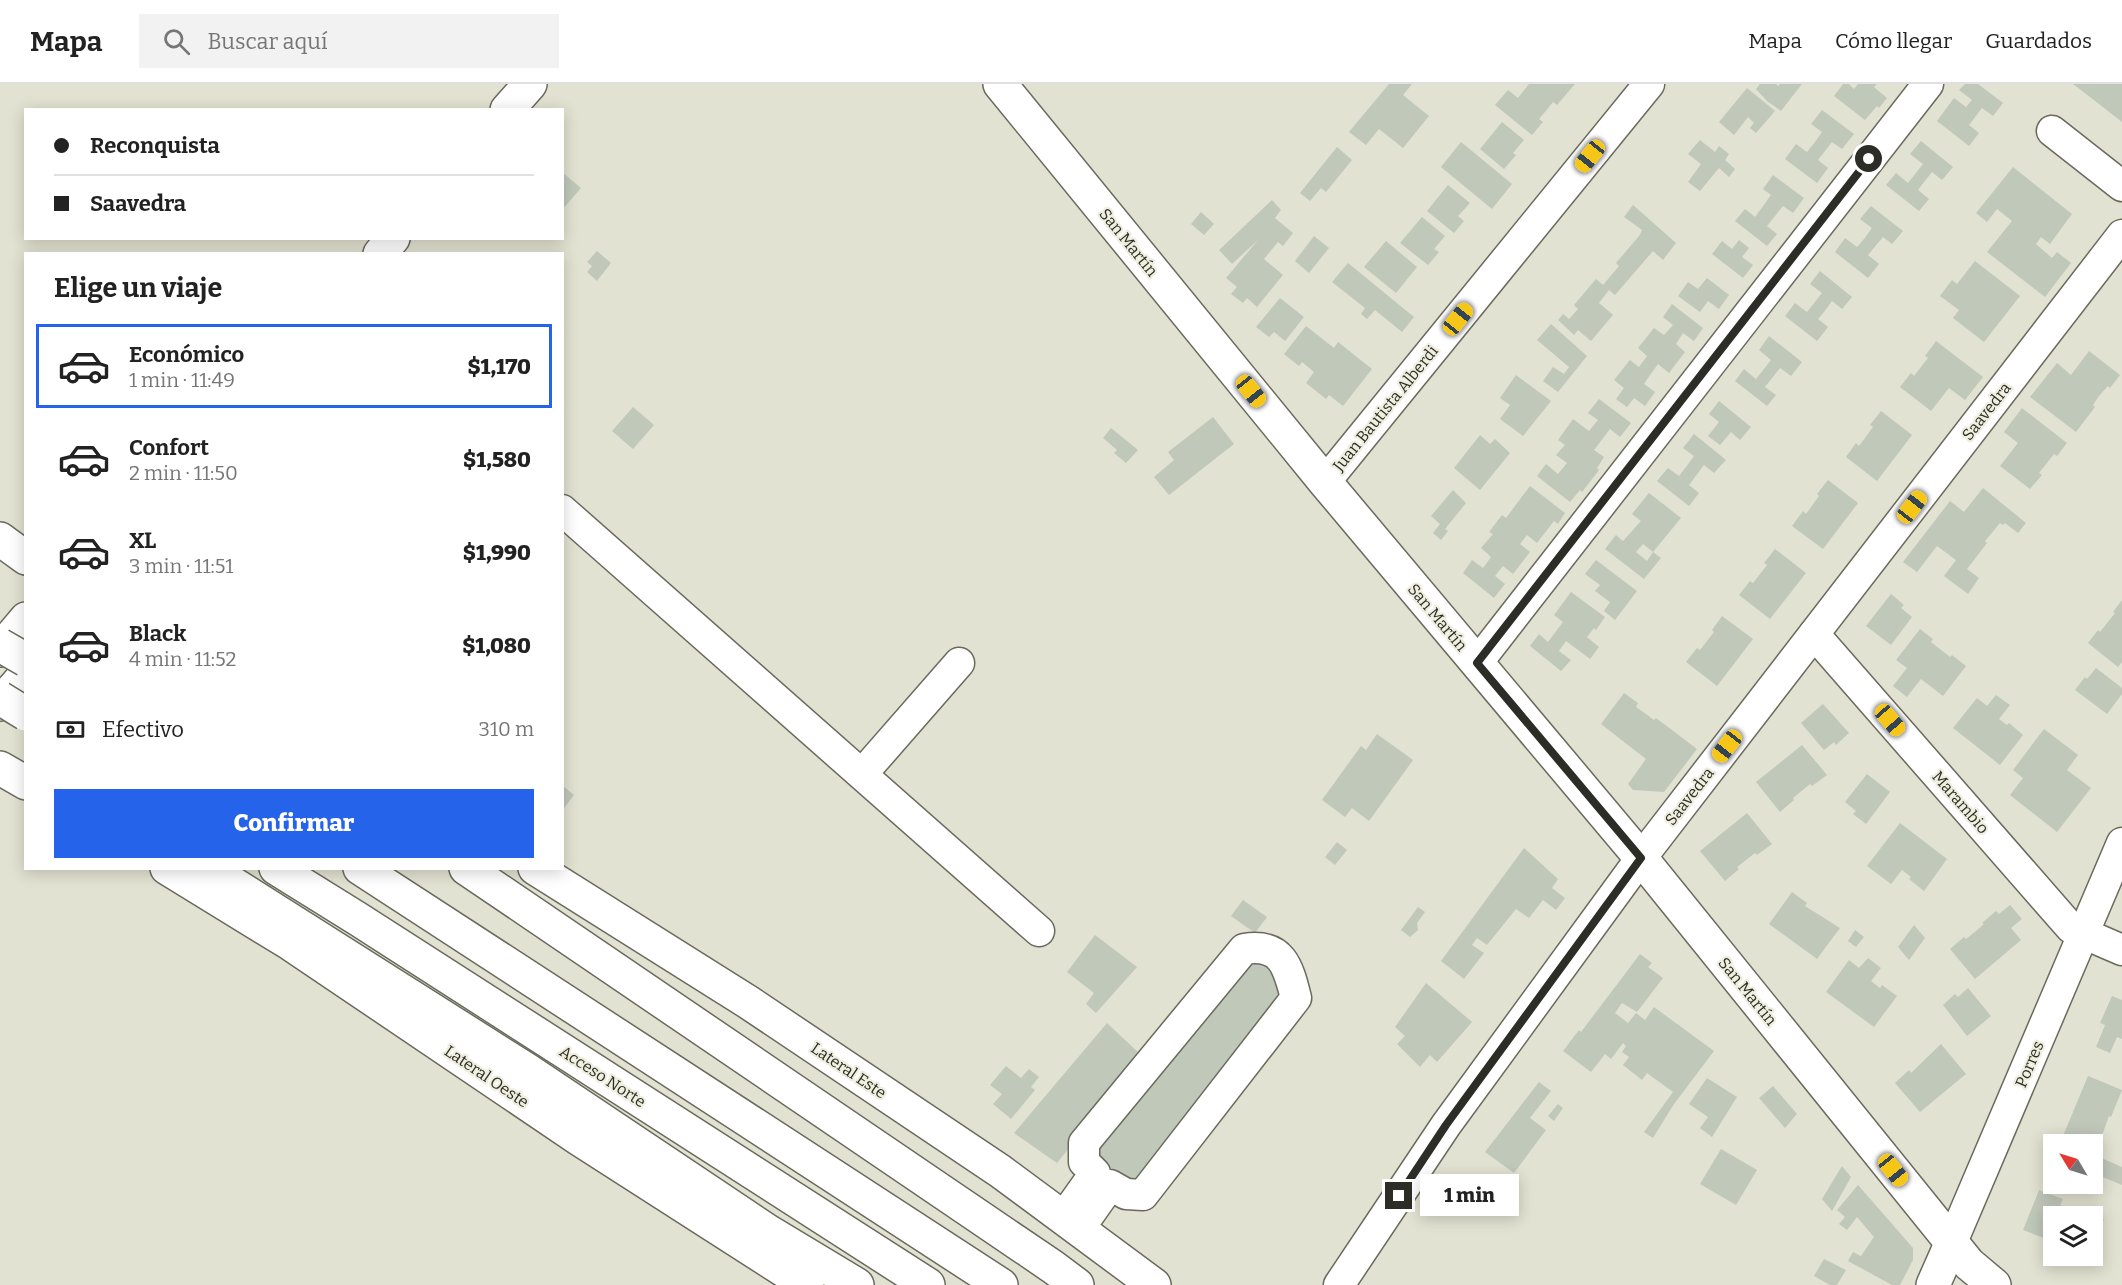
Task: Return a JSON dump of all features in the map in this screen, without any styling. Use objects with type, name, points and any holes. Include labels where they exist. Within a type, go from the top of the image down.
[{"type":"main road","points":[[509,108],[530,84]]},
{"type":"main road","name":"San Martín","points":[[1000,84],[1325,482],[1641,858],[1969,1264],[1994,1285]]},
{"type":"main road","points":[[382,252],[391,240]]},
{"type":"main road","points":[[0,539],[24,557]]},
{"type":"main road","points":[[0,650],[24,621]]},
{"type":"main road","points":[[0,645],[24,659]]},
{"type":"main road","points":[[0,704],[24,676]]},
{"type":"main road","points":[[0,698],[24,713]]},
{"type":"main road","points":[[0,768],[24,782]]},
{"type":"main road","name":"Lateral Oeste","points":[[170,870],[291,944],[578,1138],[807,1285]]},
{"type":"main road","points":[[211,870],[526,1070],[769,1232],[857,1285]]},
{"type":"main road","name":"Acceso Norte","points":[[279,870],[928,1285]]},
{"type":"main road","points":[[363,870],[1001,1285]]},
{"type":"main road","points":[[469,870],[1077,1285]]},
{"type":"main road","name":"Lateral Este","points":[[538,870],[748,1002],[1000,1171],[1154,1285]]},
{"type":"main road","name":"Porres","points":[[1933,1285],[1952,1242]]},
{"type":"street","name":"Juan Bautista Alberdi","points":[[1325,482],[1649,84]]},
{"type":"street","points":[[1477,663],[1928,84]]},
{"type":"street","points":[[2052,131],[2122,186]]},
{"type":"street","name":"Saavedra","points":[[1340,1285],[1446,1125],[1641,858],[2122,235]]},
{"type":"street","points":[[564,512],[1039,931]]},
{"type":"street","name":"Marambio","points":[[1814,634],[2071,928],[2122,950]]},
{"type":"street","points":[[862,774],[959,663]]},
{"type":"street","name":"Porres","points":[[1952,1242],[2122,843]]},
{"type":"street","points":[[1260,947],[1272,951],[1288,969],[1296,998],[1143,1195],[1126,1194],[1110,1185],[1071,1224],[1095,1173],[1084,1162],[1084,1143],[1244,949],[1260,947]]},
{"type":"building","points":[[1389,84],[1412,84],[1403,95],[1429,116],[1403,148],[1379,129],[1366,145],[1349,132]]},
{"type":"building","points":[[1529,84],[1575,84],[1557,105],[1553,102],[1539,119],[1543,122],[1532,135],[1495,105],[1508,90],[1518,98]]},
{"type":"building","points":[[1760,84],[1778,86],[1780,84],[1802,84],[1781,111],[1756,89]]},
{"type":"building","points":[[1843,84],[1849,84],[1854,89],[1858,84],[1877,84],[1874,87],[1887,98],[1865,120],[1834,96]]},
{"type":"building","points":[[1965,84],[1978,84],[2003,103],[1993,116],[1982,108],[1969,125],[1979,133],[1969,146],[1937,121],[1954,98],[1966,107],[1972,100],[1959,90]]},
{"type":"building","points":[[2073,84],[2122,84],[2122,122],[2090,97]]},
{"type":"building","points":[[1747,88],[1775,111],[1756,133],[1750,128],[1754,123],[1748,117],[1734,135],[1719,122]]},
{"type":"building","points":[[1822,110],[1854,134],[1842,149],[1832,142],[1818,160],[1828,168],[1817,183],[1785,159],[1796,144],[1807,152],[1815,142],[1822,132],[1811,124]]},
{"type":"building","points":[[1502,122],[1524,140],[1513,153],[1516,155],[1504,169],[1480,149]]},
{"type":"building","points":[[1700,140],[1715,152],[1719,146],[1729,154],[1725,160],[1735,169],[1729,177],[1719,168],[1700,191],[1688,182],[1701,164],[1688,154]]},
{"type":"building","points":[[1921,141],[1953,167],[1942,180],[1932,172],[1924,182],[1918,190],[1929,199],[1919,211],[1886,185],[1896,173],[1908,183],[1923,164],[1910,154]]},
{"type":"building","points":[[1461,142],[1512,184],[1492,209],[1441,167]]},
{"type":"building","points":[[1337,147],[1352,160],[1326,192],[1321,188],[1310,201],[1300,193]]},
{"type":"building","points":[[2013,167],[2072,214],[2050,244],[2041,237],[2036,244],[2052,258],[2057,252],[2071,263],[2045,297],[1987,252],[2012,221],[1997,209],[1987,222],[1976,213]]},
{"type":"building","points":[[564,174],[581,188],[564,208]]},
{"type":"building","points":[[1773,175],[1804,198],[1793,213],[1783,206],[1767,226],[1777,234],[1767,246],[1735,221],[1745,209],[1755,217],[1771,195],[1763,189]]},
{"type":"building","points":[[1448,185],[1470,203],[1458,216],[1464,221],[1454,233],[1427,211]]},
{"type":"building","points":[[1272,200],[1281,210],[1275,218],[1293,233],[1283,246],[1278,242],[1264,259],[1283,275],[1257,307],[1247,298],[1243,303],[1231,294],[1237,287],[1226,278],[1258,240],[1232,264],[1219,250]]},
{"type":"building","points":[[1633,205],[1676,243],[1663,260],[1653,251],[1615,295],[1609,290],[1599,303],[1613,315],[1591,341],[1578,330],[1574,335],[1558,320],[1563,314],[1569,319],[1578,309],[1574,305],[1596,279],[1603,285],[1619,266],[1616,263],[1639,236],[1642,230],[1624,217]]},
{"type":"building","points":[[1871,206],[1903,231],[1892,244],[1883,237],[1868,255],[1879,264],[1868,278],[1835,252],[1845,238],[1857,247],[1864,239],[1872,228],[1860,219]]},
{"type":"building","points":[[1201,212],[1214,224],[1204,235],[1191,224]]},
{"type":"building","points":[[1422,217],[1445,236],[1434,249],[1439,252],[1428,265],[1400,243]]},
{"type":"building","points":[[1314,236],[1329,248],[1309,273],[1295,261]]},
{"type":"building","points":[[1739,240],[1749,248],[1742,257],[1753,265],[1743,278],[1712,254],[1722,241],[1732,249]]},
{"type":"building","points":[[1386,241],[1417,267],[1396,293],[1364,267]]},
{"type":"building","points":[[597,251],[611,263],[597,281],[587,272],[592,266],[587,262]]},
{"type":"building","points":[[1975,261],[2020,296],[1984,342],[1953,318],[1959,310],[1940,296],[1952,280],[1957,284]]},
{"type":"building","points":[[1348,263],[1414,317],[1402,332],[1375,310],[1367,319],[1361,314],[1365,308],[1332,282]]},
{"type":"building","points":[[1820,271],[1852,297],[1842,309],[1832,301],[1818,319],[1828,327],[1817,341],[1785,316],[1795,303],[1807,312],[1822,293],[1810,284]]},
{"type":"building","points":[[1707,278],[1729,295],[1719,309],[1708,301],[1700,312],[1678,296],[1688,282],[1698,289]]},
{"type":"building","points":[[1280,298],[1304,317],[1285,341],[1274,332],[1269,337],[1256,327]]},
{"type":"building","points":[[1672,304],[1703,328],[1694,341],[1683,333],[1676,344],[1685,352],[1669,373],[1658,364],[1644,384],[1655,392],[1645,406],[1634,398],[1627,407],[1616,399],[1624,388],[1614,380],[1630,360],[1639,367],[1647,356],[1638,348],[1654,328],[1664,335],[1673,325],[1663,317]]},
{"type":"building","points":[[1551,324],[1587,356],[1558,392],[1543,381],[1553,367],[1564,374],[1569,367],[1537,340]]},
{"type":"building","points":[[1306,326],[1334,348],[1338,342],[1372,369],[1343,406],[1329,395],[1326,399],[1306,383],[1314,372],[1302,362],[1299,366],[1284,354]]},
{"type":"building","points":[[1769,336],[1802,362],[1791,376],[1780,368],[1765,387],[1776,395],[1767,406],[1735,381],[1744,369],[1756,379],[1771,360],[1759,350]]},
{"type":"building","points":[[1936,341],[1983,377],[1965,400],[1949,388],[1931,411],[1900,387],[1911,373],[1914,376],[1928,358],[1925,356]]},
{"type":"building","points":[[2089,351],[2120,375],[2110,388],[2108,386],[2099,396],[2093,405],[2095,407],[2076,432],[2030,397],[2057,363],[2071,375]]},
{"type":"building","points":[[1516,375],[1551,401],[1523,436],[1500,419],[1510,405],[1500,398]]},
{"type":"building","points":[[1599,399],[1631,423],[1620,437],[1610,429],[1594,450],[1604,457],[1597,468],[1599,470],[1582,492],[1580,490],[1570,502],[1537,476],[1546,464],[1558,474],[1567,463],[1556,455],[1565,445],[1558,440],[1573,419],[1589,431],[1598,420],[1588,413]]},
{"type":"building","points":[[1719,401],[1751,427],[1740,440],[1731,432],[1720,445],[1708,436],[1719,422],[1709,414]]},
{"type":"building","points":[[633,407],[654,425],[633,449],[612,431]]},
{"type":"building","points":[[2022,408],[2067,443],[2057,456],[2054,454],[2039,473],[2042,475],[2030,489],[2000,466],[2018,443],[2004,432]]},
{"type":"building","points":[[1881,411],[1912,435],[1877,481],[1846,457],[1856,443],[1859,446],[1873,427],[1870,425]]},
{"type":"building","points":[[1213,417],[1234,444],[1169,495],[1154,477],[1174,460],[1168,452]]},
{"type":"building","points":[[1111,428],[1138,450],[1126,463],[1114,453],[1117,450],[1103,438]]},
{"type":"building","points":[[1694,434],[1726,460],[1714,473],[1704,465],[1689,485],[1699,493],[1689,506],[1657,481],[1668,468],[1679,476],[1694,456],[1683,448]]},
{"type":"building","points":[[1480,435],[1490,444],[1495,439],[1510,453],[1480,490],[1454,468]]},
{"type":"building","points":[[1828,480],[1858,503],[1823,549],[1792,526],[1803,511],[1806,514]]},
{"type":"building","points":[[1530,486],[1565,513],[1558,524],[1554,521],[1537,543],[1527,535],[1520,544],[1530,552],[1513,574],[1503,566],[1495,576],[1505,584],[1494,598],[1463,573],[1472,560],[1483,568],[1491,557],[1481,548],[1493,534],[1489,532],[1502,515],[1506,518]]},
{"type":"building","points":[[1983,488],[2026,523],[2018,533],[2005,523],[2003,525],[2000,523],[1985,541],[1987,543],[1967,569],[1979,578],[1968,594],[1944,576],[1956,560],[1937,546],[1917,572],[1903,562],[1950,501],[1964,512]]},
{"type":"building","points":[[1453,490],[1466,503],[1445,529],[1448,531],[1441,540],[1433,533],[1440,524],[1431,516]]},
{"type":"building","points":[[1649,493],[1681,518],[1653,552],[1661,558],[1644,579],[1605,549],[1616,535],[1623,541],[1641,521],[1632,514]],"holes":[[[1643,544],[1653,552],[1647,561],[1636,552]]]},
{"type":"building","points":[[1775,549],[1806,573],[1770,619],[1739,595],[1750,581],[1753,583],[1767,565],[1764,563]]},
{"type":"building","points":[[1596,560],[1637,591],[1615,620],[1604,611],[1610,602],[1595,591],[1600,585],[1585,574]]},
{"type":"building","points":[[1571,592],[1605,617],[1596,630],[1594,628],[1587,637],[1599,647],[1590,659],[1566,641],[1559,651],[1571,660],[1561,671],[1530,646],[1539,634],[1548,642],[1563,622],[1554,615]]},
{"type":"building","points":[[1891,594],[1904,605],[1901,608],[1912,617],[1891,645],[1866,626]]},
{"type":"building","points":[[2122,600],[2122,662],[2118,667],[2088,643],[2098,630],[2100,632]]},
{"type":"building","points":[[1722,616],[1753,639],[1717,686],[1686,662],[1697,648],[1700,650],[1714,632],[1712,630]]},
{"type":"building","points":[[1920,629],[1933,639],[1931,642],[1966,666],[1943,696],[1921,679],[1907,697],[1893,686],[1907,668],[1896,660]]},
{"type":"building","points":[[2096,668],[2122,688],[2122,694],[2107,714],[2075,690]]},
{"type":"building","points":[[1624,693],[1638,703],[1636,707],[1654,720],[1656,718],[1697,749],[1664,792],[1633,790],[1628,784],[1646,759],[1601,724]]},
{"type":"building","points":[[1996,695],[2010,705],[1999,719],[2007,725],[2009,723],[2023,735],[2000,765],[1953,728],[1977,698],[1987,706]]},
{"type":"building","points":[[1823,704],[1849,733],[1836,745],[1834,742],[1824,750],[1801,723]]},
{"type":"building","points":[[2044,729],[2078,755],[2067,770],[2091,788],[2057,832],[2010,795],[2023,778],[2013,770]]},
{"type":"building","points":[[1377,734],[1413,760],[1369,821],[1352,808],[1345,817],[1322,800],[1361,746],[1366,750]]},
{"type":"building","points":[[1802,745],[1827,775],[1812,786],[1810,784],[1780,812],[1756,782]]},
{"type":"building","points":[[1867,774],[1890,792],[1866,824],[1853,814],[1856,811],[1845,802]]},
{"type":"building","points":[[564,787],[574,795],[564,808]]},
{"type":"building","points":[[1747,813],[1772,844],[1757,855],[1755,853],[1737,867],[1739,869],[1725,881],[1700,851]]},
{"type":"building","points":[[1900,823],[1947,859],[1924,891],[1902,870],[1891,884],[1867,866]]},
{"type":"building","points":[[1337,842],[1347,850],[1335,865],[1325,857]]},
{"type":"building","points":[[1524,848],[1558,879],[1552,888],[1565,898],[1556,910],[1543,900],[1529,918],[1516,909],[1487,945],[1477,938],[1472,945],[1484,953],[1464,979],[1441,961]]},
{"type":"building","points":[[1792,892],[1807,903],[1805,906],[1840,928],[1817,959],[1769,924]]},
{"type":"building","points":[[1243,900],[1267,917],[1255,933],[1231,916]]},
{"type":"building","points":[[2010,905],[2022,919],[2011,928],[2021,940],[1975,979],[1950,949],[1964,937],[1966,939],[1976,931],[1996,911],[1999,914]]},
{"type":"building","points":[[1418,907],[1425,912],[1417,923],[1418,930],[1410,937],[1401,930]]},
{"type":"building","points":[[1914,925],[1925,938],[1909,960],[1898,947]]},
{"type":"building","points":[[1855,930],[1864,937],[1856,947],[1848,941]]},
{"type":"building","points":[[1095,935],[1137,967],[1096,1013],[1086,1004],[1094,993],[1067,972]]},
{"type":"building","points":[[1640,954],[1652,963],[1648,967],[1663,978],[1637,1012],[1622,1003],[1615,1013],[1628,1023],[1636,1013],[1645,1020],[1654,1007],[1714,1051],[1674,1104],[1653,1138],[1644,1132],[1673,1092],[1647,1073],[1642,1080],[1623,1065],[1629,1057],[1622,1052],[1626,1046],[1623,1043],[1611,1059],[1605,1054],[1591,1072],[1563,1051],[1579,1030],[1581,1032]]},
{"type":"building","points":[[1247,955],[1268,956],[1286,997],[1138,1190],[1087,1148]]},
{"type":"building","points":[[1868,958],[1881,968],[1871,981],[1880,988],[1882,985],[1897,996],[1874,1027],[1826,992],[1849,960],[1859,968]]},
{"type":"building","points":[[1426,983],[1472,1022],[1437,1062],[1430,1055],[1420,1067],[1397,1044],[1405,1036],[1395,1027]]},
{"type":"building","points":[[1968,988],[1991,1016],[1967,1036],[1943,1005],[1955,994],[1958,997]]},
{"type":"building","points":[[2112,996],[2122,1000],[2122,1039],[2117,1037],[2110,1053],[2096,1047],[2105,1025],[2100,1023]]},
{"type":"building","points":[[1107,1023],[1140,1054],[1112,1096],[1057,1163],[1014,1133]]},
{"type":"building","points":[[1941,1044],[1966,1074],[1920,1112],[1895,1083],[1909,1070],[1911,1073]]},
{"type":"building","points":[[1006,1066],[1021,1078],[1029,1069],[1039,1077],[1031,1087],[1035,1090],[1011,1119],[993,1104],[1002,1094],[990,1085]]},
{"type":"building","points":[[2088,1076],[2122,1090],[2103,1134],[2064,1134]]},
{"type":"building","points":[[1707,1078],[1737,1097],[1712,1137],[1700,1128],[1708,1117],[1689,1104]]},
{"type":"building","points":[[1539,1082],[1551,1091],[1530,1118],[1546,1130],[1514,1173],[1485,1152]]},
{"type":"building","points":[[1773,1086],[1797,1114],[1785,1128],[1759,1098]]},
{"type":"building","points":[[1558,1104],[1563,1108],[1554,1121],[1548,1116]]},
{"type":"building","points":[[1721,1149],[1757,1170],[1736,1205],[1700,1184]]},
{"type":"building","points":[[2103,1159],[2122,1167],[2122,1185],[2103,1177]]},
{"type":"building","points":[[1842,1166],[1851,1177],[1832,1211],[1822,1199]]},
{"type":"building","points":[[1858,1185],[1913,1248],[1913,1260],[1900,1285],[1892,1285],[1848,1261],[1853,1252],[1861,1256],[1874,1237],[1857,1217],[1847,1230],[1839,1224],[1845,1217],[1837,1210]]},
{"type":"building","points":[[2039,1190],[2043,1194],[2063,1199],[2060,1205],[2063,1206],[2043,1206],[2043,1238],[2023,1230]]},
{"type":"building","points":[[1824,1259],[1846,1270],[1837,1285],[1830,1285],[1814,1276]]},
{"type":"route","points":[[1399,1196],[1446,1125],[1641,858],[1477,663],[1869,159]]}]
